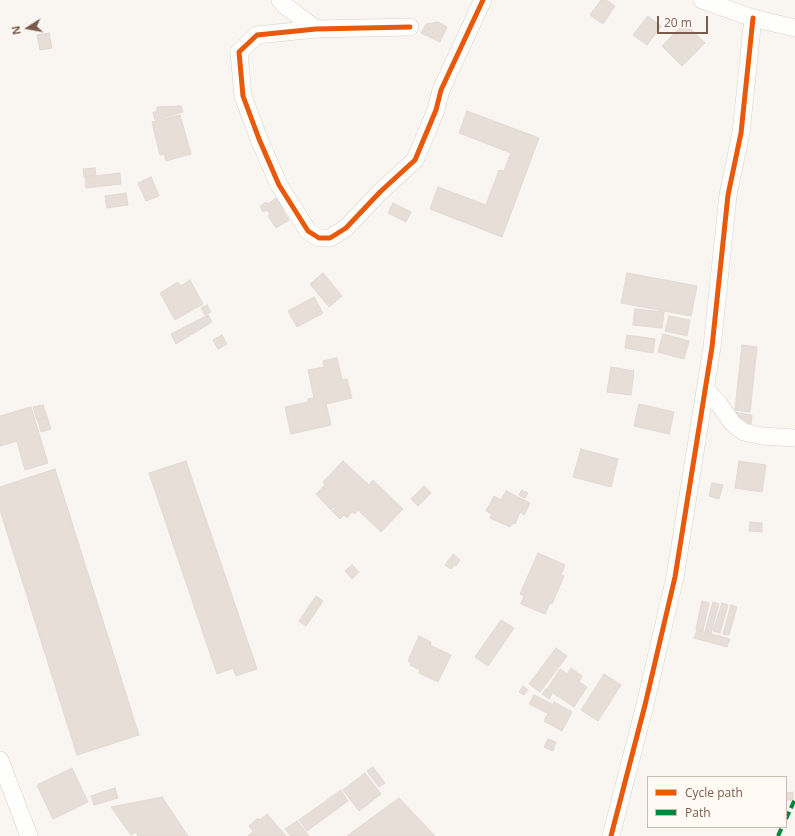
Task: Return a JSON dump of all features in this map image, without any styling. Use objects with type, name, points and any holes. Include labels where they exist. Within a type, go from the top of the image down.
[{"type":"street","points":[[280,0],[284,5],[316,29]]},
{"type":"street","points":[[410,27],[316,29],[257,35],[239,52],[243,96],[259,138],[279,185],[308,231],[318,238],[330,238],[346,228],[380,192],[415,160],[436,110],[441,90],[483,0]]},
{"type":"street","points":[[702,0],[753,18],[795,28]]},
{"type":"street","points":[[611,836],[645,705],[675,577],[712,347],[728,195],[741,133],[753,18]]},
{"type":"street","points":[[706,390],[719,404],[732,424],[744,432],[762,436],[795,438]]},
{"type":"street","points":[[0,760],[28,836]]},
{"type":"building","points":[[601,0],[606,0],[615,6],[603,24],[590,15]]},
{"type":"building","points":[[648,16],[661,26],[647,45],[633,35]]},
{"type":"building","points":[[438,22],[447,27],[440,42],[421,33],[426,24]]},
{"type":"building","points":[[685,23],[705,43],[682,66],[662,46]]},
{"type":"building","points":[[49,33],[52,48],[40,50],[37,35]]},
{"type":"building","points":[[181,106],[183,112],[155,120],[153,112],[157,112],[157,107]]},
{"type":"building","points":[[467,111],[539,138],[502,237],[430,209],[438,187],[486,205],[499,170],[504,171],[511,153],[459,133]]},
{"type":"building","points":[[180,115],[191,154],[166,161],[164,154],[160,155],[152,122]]},
{"type":"building","points":[[95,168],[96,175],[84,177],[83,169]]},
{"type":"building","points":[[120,173],[121,184],[86,188],[85,177]]},
{"type":"building","points":[[151,177],[159,196],[146,201],[138,183]]},
{"type":"building","points":[[126,193],[128,205],[107,208],[105,196]]},
{"type":"building","points":[[281,195],[289,207],[283,211],[289,220],[276,228],[268,216],[270,214],[267,210],[263,212],[260,206],[266,202],[267,204]]},
{"type":"building","points":[[393,203],[411,212],[406,222],[388,213]]},
{"type":"building","points":[[323,273],[342,296],[329,307],[310,284]]},
{"type":"building","points":[[627,273],[697,286],[691,316],[621,303]]},
{"type":"building","points":[[190,280],[203,304],[175,320],[160,293],[178,282],[181,286]]},
{"type":"building","points":[[314,297],[323,313],[297,327],[288,311]]},
{"type":"building","points":[[207,305],[211,312],[205,315],[201,308]]},
{"type":"building","points":[[635,309],[664,312],[662,328],[633,325]]},
{"type":"building","points":[[208,315],[212,322],[176,344],[171,334]]},
{"type":"building","points":[[669,316],[690,320],[687,336],[665,331]]},
{"type":"building","points":[[663,334],[689,341],[684,359],[658,352]]},
{"type":"building","points":[[222,335],[227,344],[218,349],[213,340]]},
{"type":"building","points":[[627,335],[655,339],[653,353],[625,348]]},
{"type":"building","points":[[742,345],[757,347],[750,412],[735,410]]},
{"type":"building","points":[[337,358],[342,380],[347,379],[352,398],[326,404],[331,425],[291,434],[285,407],[308,402],[308,399],[314,398],[308,370],[324,367],[323,361]]},
{"type":"building","points":[[611,367],[634,371],[631,395],[607,392]]},
{"type":"building","points":[[639,404],[674,412],[669,434],[634,426]]},
{"type":"building","points":[[43,405],[47,417],[37,420],[33,407]]},
{"type":"building","points":[[31,407],[48,463],[25,470],[17,441],[0,446],[0,416]]},
{"type":"building","points":[[733,412],[752,415],[751,424],[732,422]]},
{"type":"building","points":[[47,417],[51,429],[41,432],[38,420]]},
{"type":"building","points":[[581,449],[618,459],[611,487],[573,477]]},
{"type":"building","points":[[186,461],[257,669],[236,676],[233,668],[217,674],[149,473]]},
{"type":"building","points":[[343,461],[369,485],[373,480],[403,509],[381,532],[358,510],[355,514],[352,512],[347,518],[344,515],[340,519],[332,511],[335,508],[333,507],[331,510],[316,494],[325,485],[323,482]]},
{"type":"building","points":[[739,461],[766,465],[762,492],[735,488]]},
{"type":"building","points":[[55,469],[139,735],[77,755],[0,510],[0,487]]},
{"type":"building","points":[[712,483],[723,485],[719,499],[709,496]]},
{"type":"building","points":[[424,486],[431,493],[418,506],[411,499]]},
{"type":"building","points":[[522,490],[528,493],[525,498],[519,495]]},
{"type":"building","points":[[506,491],[530,503],[524,515],[520,512],[515,524],[513,523],[510,527],[490,518],[492,514],[486,511],[494,496],[501,500]]},
{"type":"building","points":[[750,522],[762,523],[762,532],[749,531]]},
{"type":"building","points":[[538,553],[565,565],[561,575],[564,576],[552,604],[550,603],[545,614],[521,604],[524,596],[520,594]]},
{"type":"building","points":[[453,554],[460,560],[456,566],[454,565],[451,569],[445,565]]},
{"type":"building","points":[[352,565],[359,572],[352,579],[345,571]]},
{"type":"building","points":[[316,596],[323,601],[306,626],[299,621]]},
{"type":"building","points":[[702,601],[709,603],[703,631],[696,629]]},
{"type":"building","points":[[713,602],[719,604],[711,633],[705,631]]},
{"type":"building","points":[[722,603],[728,605],[720,633],[713,631]]},
{"type":"building","points":[[731,605],[737,607],[729,635],[723,634]]},
{"type":"building","points":[[501,620],[514,628],[488,666],[475,657]]},
{"type":"building","points":[[697,630],[730,639],[727,647],[694,638]]},
{"type":"building","points":[[419,636],[431,642],[430,645],[451,655],[438,682],[419,673],[420,670],[410,665],[411,663],[408,661]]},
{"type":"building","points":[[556,648],[567,656],[540,692],[529,684]]},
{"type":"building","points":[[571,668],[582,676],[579,682],[587,687],[574,707],[547,689],[560,669],[567,674]]},
{"type":"building","points":[[604,674],[621,685],[598,721],[581,710]]},
{"type":"building","points":[[523,686],[528,690],[524,695],[519,692]]},
{"type":"building","points":[[546,689],[552,694],[549,699],[542,694]]},
{"type":"building","points":[[534,695],[552,704],[547,713],[529,704]]},
{"type":"building","points":[[554,702],[572,712],[562,731],[544,721]]},
{"type":"building","points":[[548,739],[556,742],[553,751],[544,747]]},
{"type":"building","points":[[373,767],[385,783],[379,787],[367,771]]},
{"type":"building","points":[[72,768],[88,802],[53,819],[37,785]]},
{"type":"building","points":[[365,773],[381,794],[359,811],[343,790]]},
{"type":"building","points":[[115,788],[118,798],[94,805],[91,796]]},
{"type":"building","points":[[341,790],[348,801],[307,831],[299,820]]},
{"type":"building","points":[[793,792],[793,800],[787,800],[787,793]]},
{"type":"building","points":[[162,797],[188,836],[138,836],[136,832],[131,835],[111,807]]},
{"type":"building","points":[[399,798],[435,836],[347,836]]},
{"type":"building","points":[[267,814],[286,836],[248,836],[253,831],[249,826],[258,818],[260,820]]},
{"type":"building","points":[[297,821],[309,836],[291,836],[285,829]]},
{"type":"marked path","points":[[787,817],[795,799]]},
{"type":"marked path","points":[[778,836],[782,828]]},
{"type":"cycle path","points":[[410,27],[316,29],[257,35],[239,52],[243,96],[259,139],[279,185],[308,231],[319,238],[330,238],[346,228],[380,192],[415,160],[436,110],[441,90],[483,0]]},
{"type":"cycle path","points":[[611,836],[645,705],[675,577],[712,347],[728,195],[741,133],[753,18]]}]
